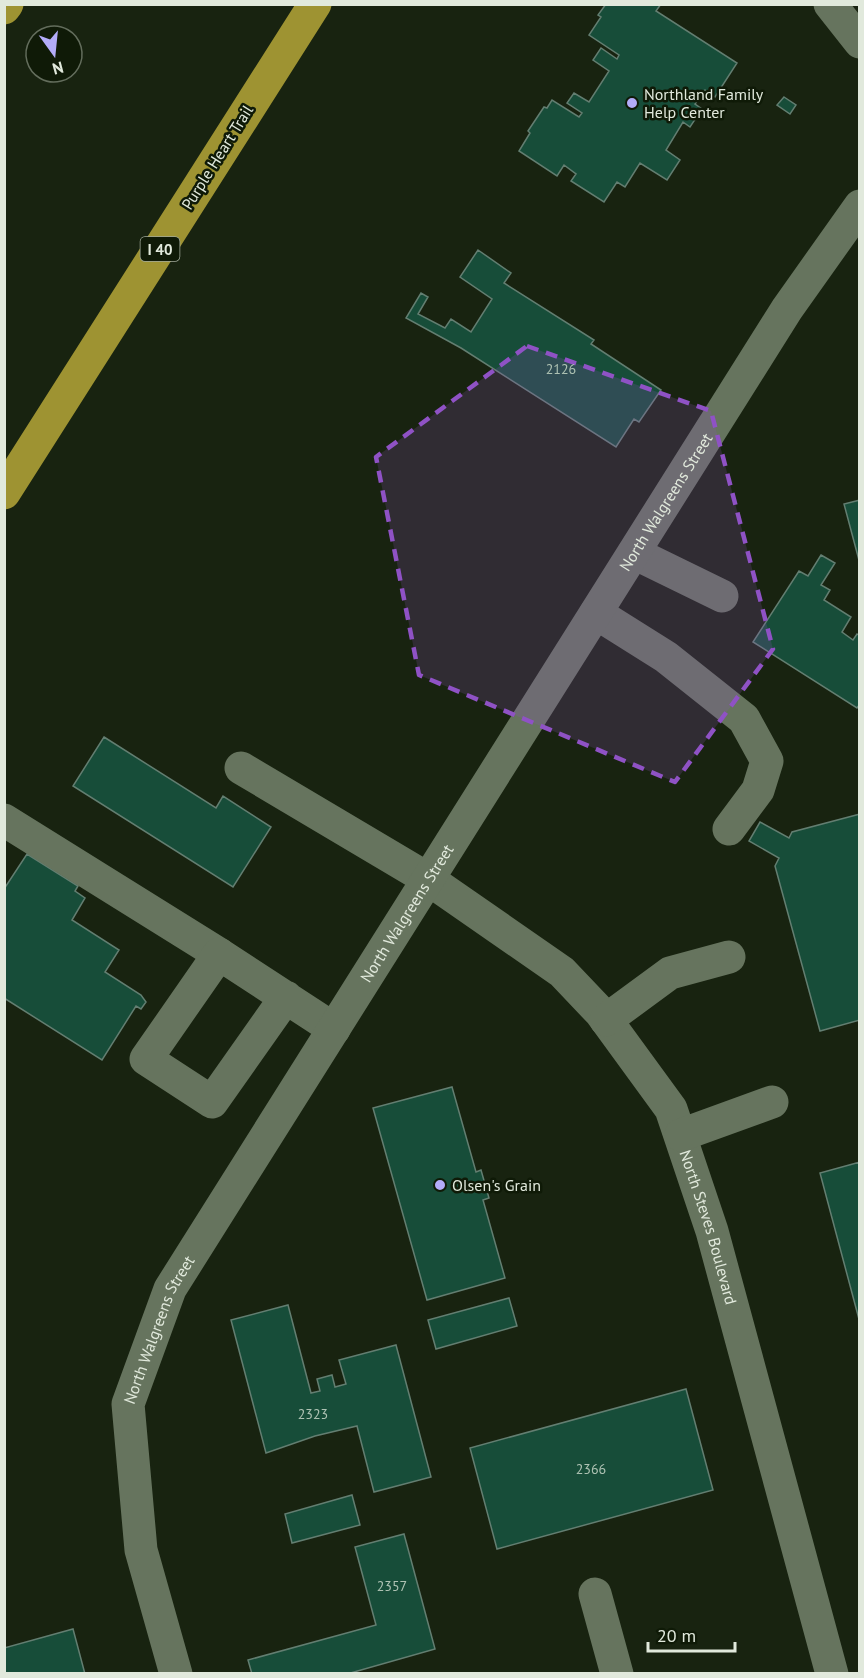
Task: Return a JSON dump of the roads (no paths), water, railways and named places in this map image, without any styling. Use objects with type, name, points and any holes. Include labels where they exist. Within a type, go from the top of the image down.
[{"type":"highway","name":"Purple Heart Trail","points":[[4,493],[315,4]]},
{"type":"street","points":[[830,4],[859,41]]},
{"type":"street","name":"North Walgreens Street","points":[[176,1674],[141,1551],[128,1404],[170,1289],[794,298],[860,206]]},
{"type":"street","points":[[634,553],[722,596]]},
{"type":"street","points":[[596,613],[666,657],[744,719],[767,761],[758,790],[729,829]]},
{"type":"street","name":"North Steves Boulevard","points":[[241,768],[428,879],[562,972],[606,1020],[671,1108],[714,1242],[831,1674]]},
{"type":"street","points":[[4,820],[219,954],[334,1029]]},
{"type":"street","points":[[219,954],[146,1059],[212,1102],[286,997]]},
{"type":"street","points":[[606,1020],[670,973],[729,957]]},
{"type":"street","points":[[681,1135],[772,1102]]},
{"type":"street","points":[[595,1594],[617,1674]]},
{"type":"place","name":"Northland Family Help Center","points":[[632,103]]},
{"type":"place","name":"Olsen's Grain","points":[[440,1185]]}]
